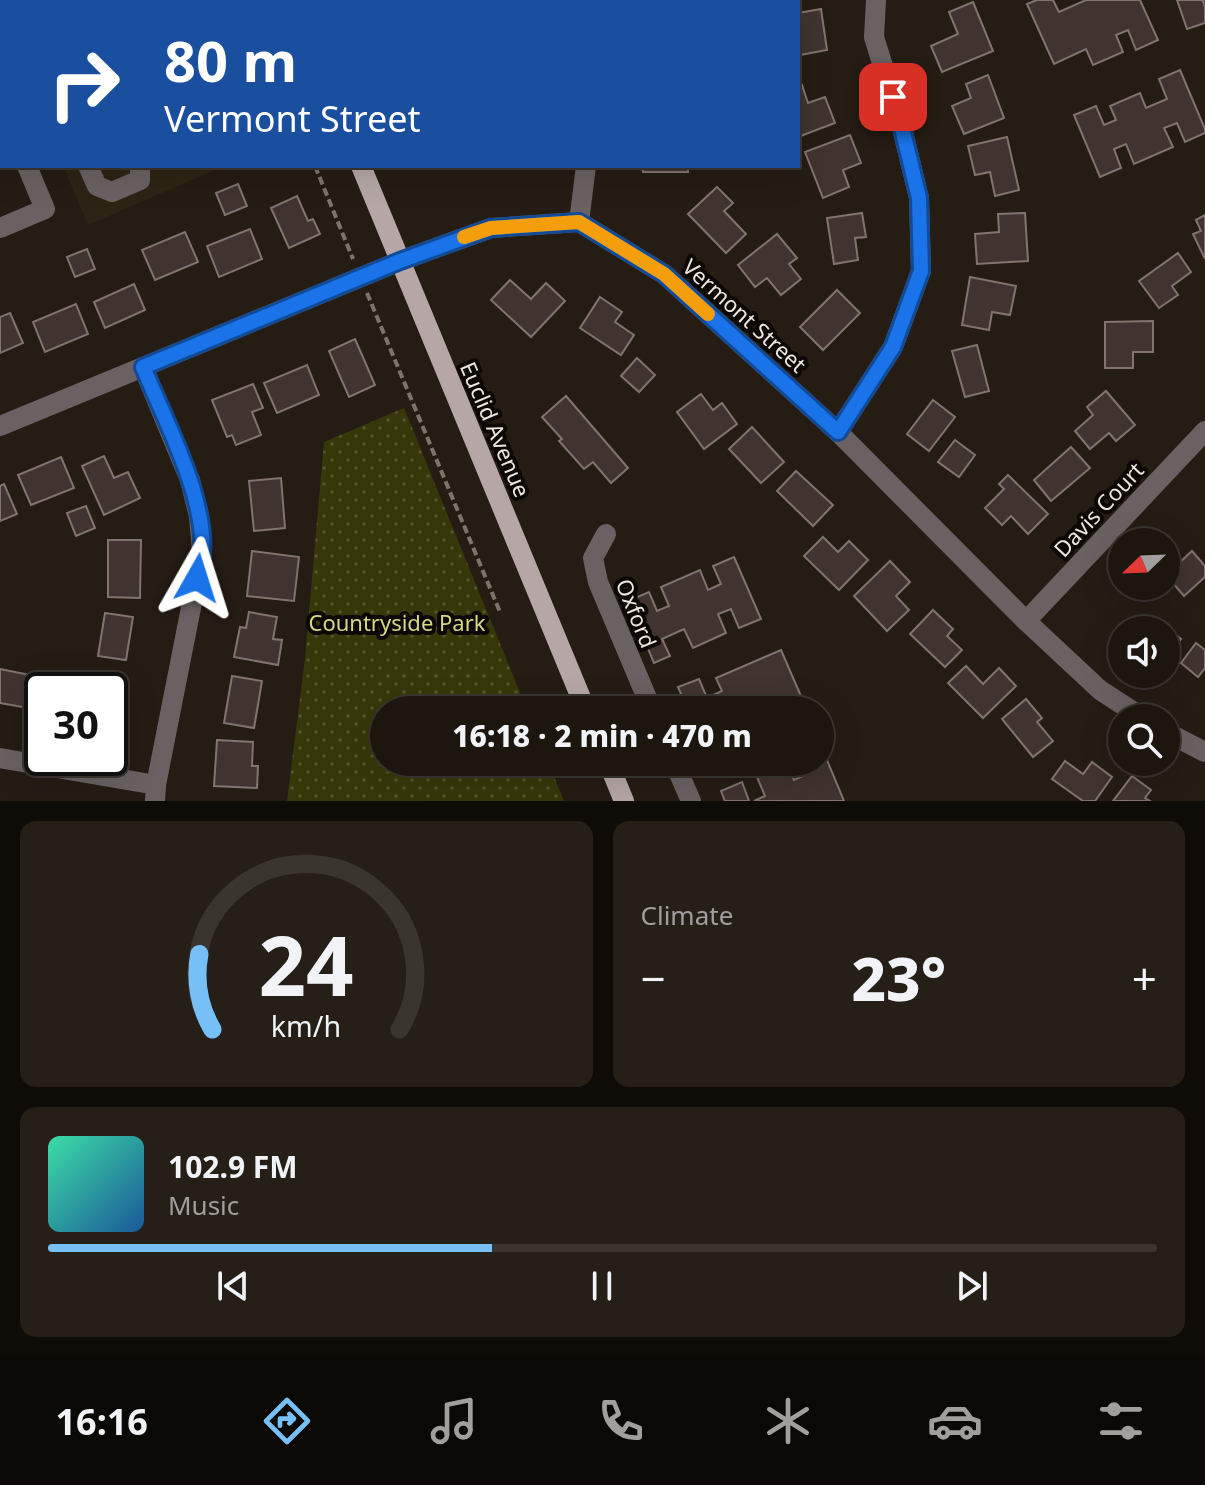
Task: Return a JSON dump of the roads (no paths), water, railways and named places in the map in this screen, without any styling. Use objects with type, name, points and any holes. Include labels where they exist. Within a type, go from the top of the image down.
[{"type":"main road","name":"Euclid Avenue","points":[[362,168],[580,696]]},
{"type":"main road","points":[[614,776],[624,801]]},
{"type":"street","points":[[838,432],[893,347],[921,271],[919,198],[902,128],[874,37],[876,0]]},
{"type":"street","points":[[0,228],[45,209],[28,168]]},
{"type":"street","points":[[89,168],[97,186],[112,192],[140,180],[140,168]]},
{"type":"street","points":[[0,426],[400,261],[491,228],[579,222],[586,168]]},
{"type":"street","name":"Vermont Street","points":[[579,222],[664,274],[838,432],[1026,621],[1100,690],[1122,704]]},
{"type":"street","points":[[0,758],[155,793],[202,552],[199,516],[190,480],[143,367]]},
{"type":"street","name":"Davis Court","points":[[1026,621],[1205,431]]},
{"type":"street","name":"Oxford","points":[[606,534],[593,558],[598,582],[646,696]]},
{"type":"street","points":[[1180,739],[1205,752]]},
{"type":"street","points":[[680,776],[691,801]]},
{"type":"park label","name":"Countryside Park","points":[[397,622]]}]
